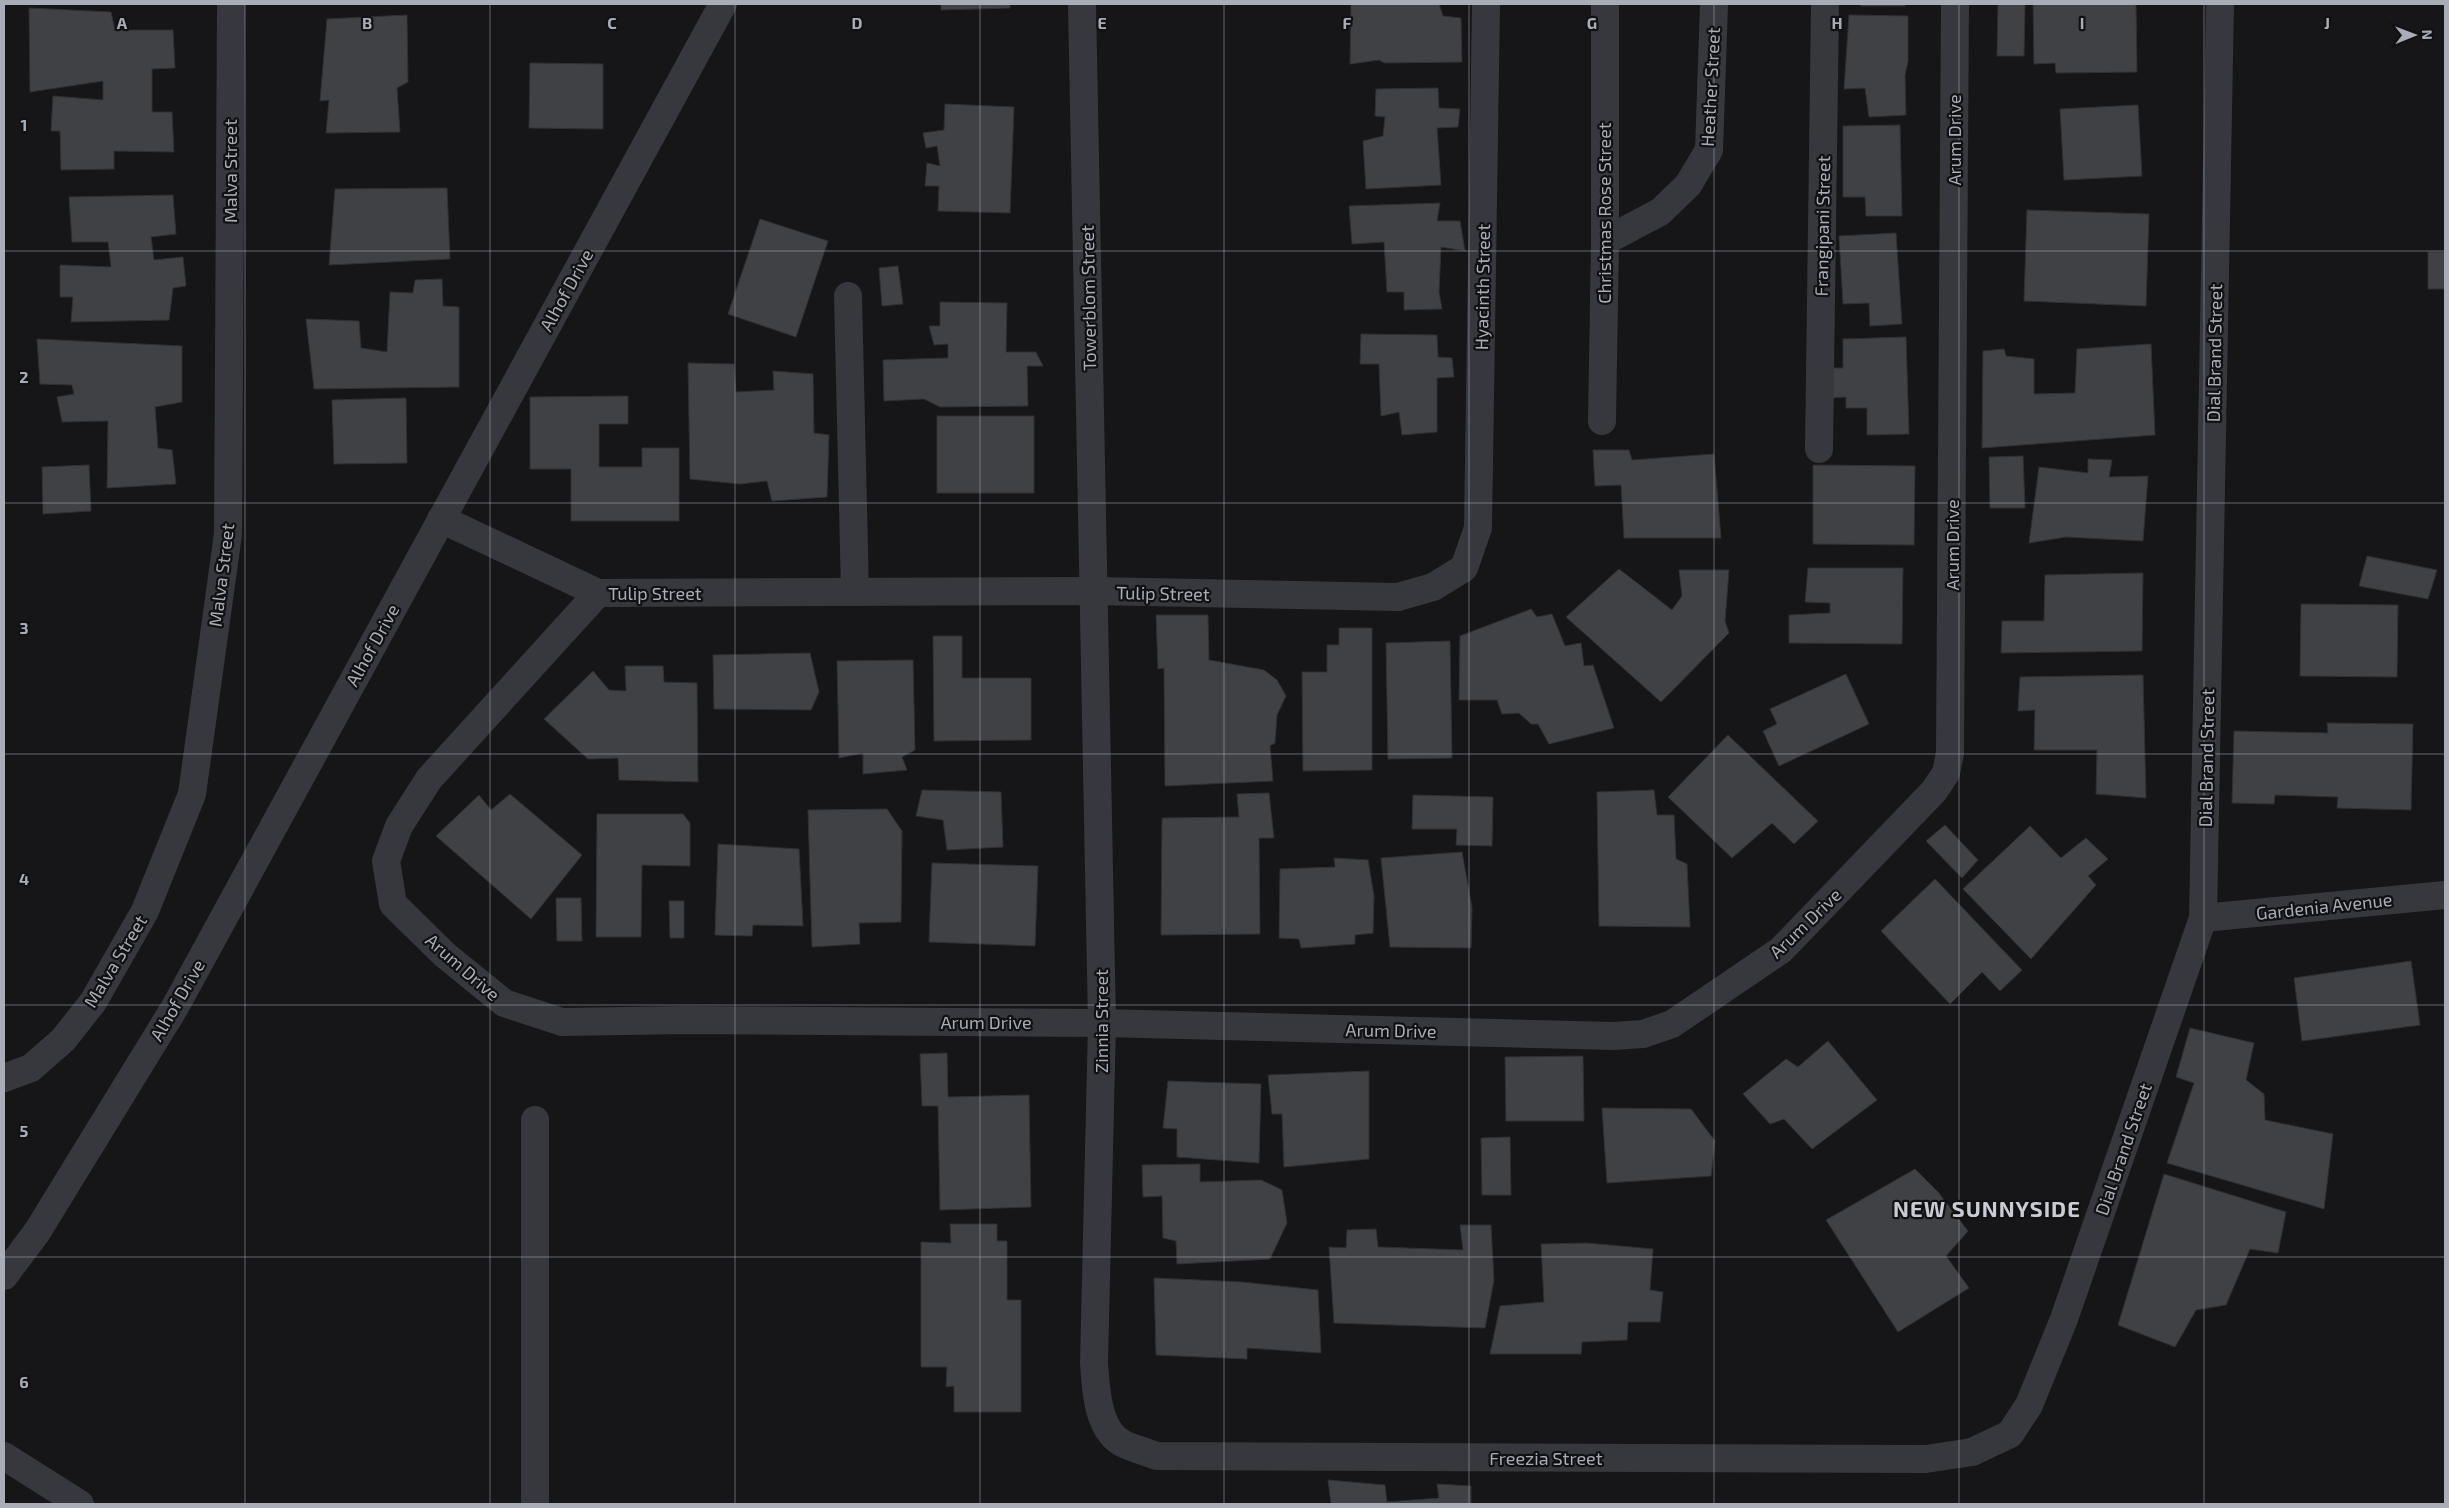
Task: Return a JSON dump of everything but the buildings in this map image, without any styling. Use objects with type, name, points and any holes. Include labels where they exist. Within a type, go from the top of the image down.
[{"type":"street","name":"Malva Street","points":[[4,1078],[31,1068],[63,1040],[93,1002],[145,911],[192,794],[228,534],[231,4]]},
{"type":"street","name":"Alhof Drive","points":[[4,1276],[37,1232],[175,1006],[723,4]]},
{"type":"street","name":"Towerblom Street","points":[[1082,4],[1094,591]]},
{"type":"street","name":"Hyacinth Street","points":[[1464,568],[1478,528],[1486,4]]},
{"type":"street","name":"Christmas Rose Street","points":[[1602,421],[1605,241],[1605,4]]},
{"type":"street","name":"Heather Street","points":[[1605,241],[1660,212],[1688,185],[1709,150],[1714,4]]},
{"type":"street","name":"Frangipani Street","points":[[1819,449],[1825,4]]},
{"type":"street","name":"Arum Drive","points":[[598,593],[429,779],[399,826],[386,861],[393,904],[445,955],[504,1003],[562,1022],[686,1020],[1102,1024],[1614,1036],[1643,1034],[1672,1024],[1781,950],[1934,791],[1946,772],[1950,753],[1955,4]]},
{"type":"street","name":"Dial Brand Street","points":[[1972,1452],[2010,1434],[2029,1404],[2064,1319],[2203,918],[2220,4]]},
{"type":"street","points":[[848,296],[855,592]]},
{"type":"street","name":"Tulip Street","points":[[441,519],[598,593],[1094,591],[1398,597],[1433,587],[1464,568]]},
{"type":"street","name":"Zinnia Street","points":[[1094,591],[1102,1024],[1094,1363],[1096,1390],[1102,1421],[1122,1443]]},
{"type":"street","name":"Gardenia Avenue","points":[[2203,918],[2445,895]]},
{"type":"street","points":[[535,1120],[535,1504]]},
{"type":"street","name":"Freezia Street","points":[[1122,1443],[1158,1456],[1926,1459],[1972,1452]]},
{"type":"street","points":[[4,1456],[80,1504]]},
{"type":"district","name":"NEW SUNNYSIDE","points":[[1987,1208]]}]
